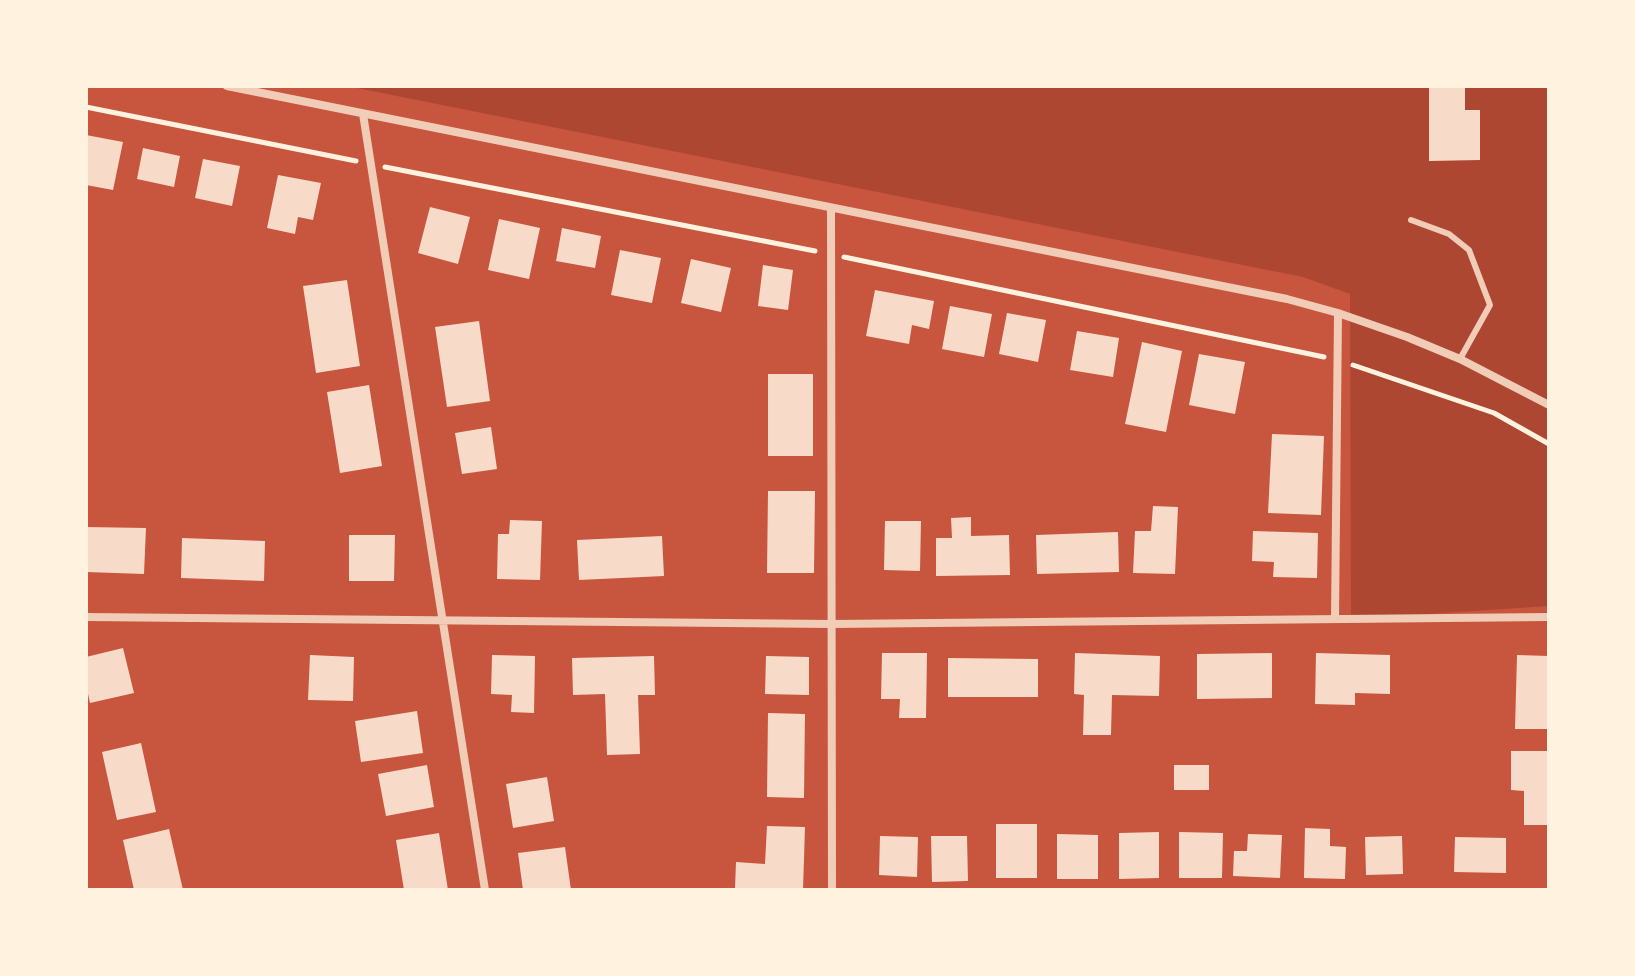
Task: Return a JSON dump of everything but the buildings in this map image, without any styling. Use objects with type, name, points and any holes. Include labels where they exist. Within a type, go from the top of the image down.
[{"type":"street","points":[[227,86],[1287,299],[1338,313],[1460,359],[1549,405]]},
{"type":"street","points":[[363,114],[485,890]]},
{"type":"street","points":[[831,209],[832,890]]},
{"type":"street","points":[[1335,619],[1338,313]]},
{"type":"street","points":[[1506,384],[1549,399]]},
{"type":"street","points":[[86,617],[832,624],[1549,617]]},
{"type":"lane","points":[[1411,220],[1449,234],[1469,250],[1490,305],[1460,359]]},
{"type":"path","points":[[86,107],[831,254],[1337,360],[1494,413],[1549,444]]},
{"type":"shaded area","points":[[347,86],[1549,86],[1549,606],[1351,619],[1350,294],[1303,277]]}]
